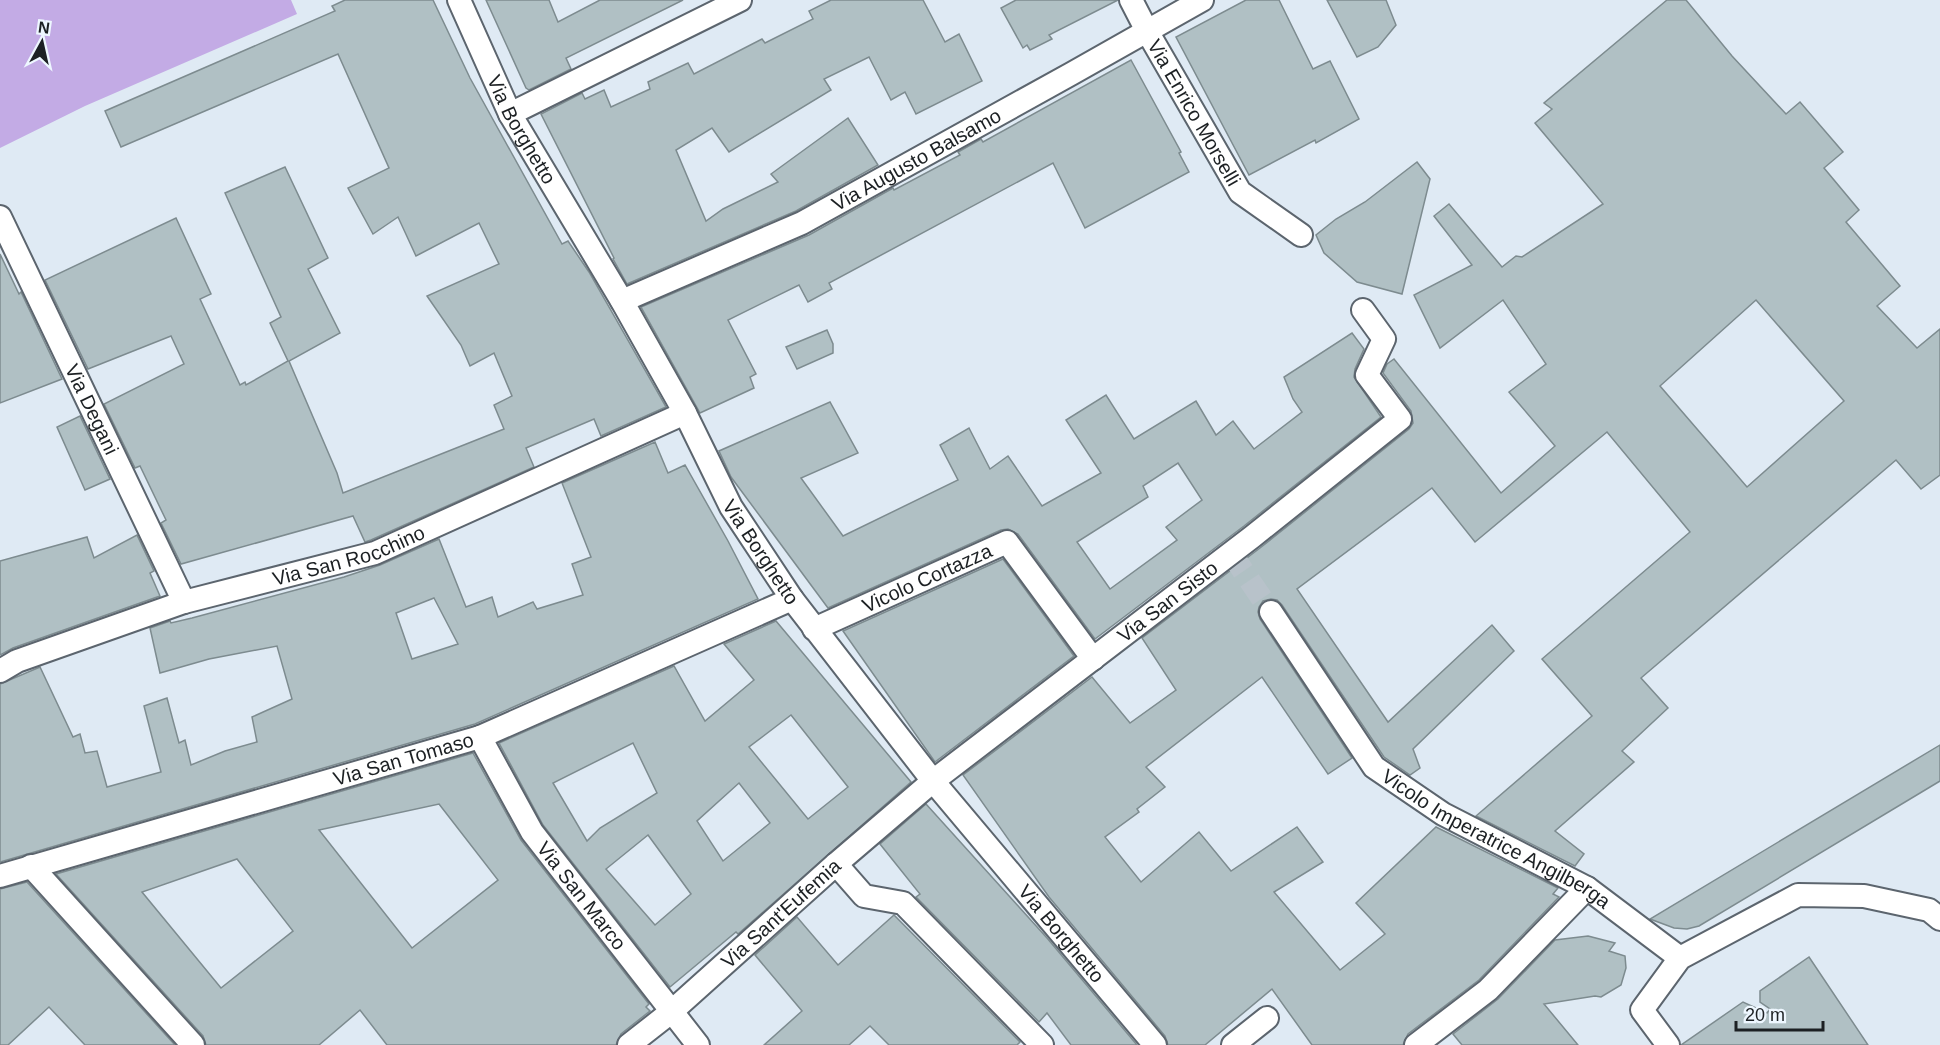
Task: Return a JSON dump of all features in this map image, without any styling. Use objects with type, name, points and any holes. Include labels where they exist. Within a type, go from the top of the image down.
[{"type":"street","name":"Via Borghetto","points":[[459,0],[510,114],[622,301],[685,412],[731,507],[792,599],[933,781],[1155,1045]]},
{"type":"street","points":[[510,114],[740,0]]},
{"type":"street","name":"Via Enrico Morselli","points":[[1131,0],[1240,192],[1301,235]]},
{"type":"street","name":"Via Augusto Balsamo","points":[[622,301],[802,223],[1202,0]]},
{"type":"street","name":"Via Degani","points":[[0,217],[184,602]]},
{"type":"street","name":"Via San Sisto","points":[[933,781],[1231,553],[1400,419],[1367,375],[1384,339],[1363,310]]},
{"type":"street","name":"Via San Rocchino","points":[[0,671],[17,661],[184,602],[375,553],[685,412]]},
{"type":"street","name":"Vicolo Cortazza","points":[[814,628],[1007,542],[1093,659]]},
{"type":"street","name":"Via San Tomaso","points":[[0,876],[480,737],[792,599]]},
{"type":"street","name":"Vicolo Imperatrice Angilberga","points":[[1271,612],[1374,767],[1443,814],[1587,888],[1680,958]]},
{"type":"street","name":"Via San Marco","points":[[480,737],[532,832],[698,1045]]},
{"type":"street","name":"Via Sant'Eufemia","points":[[629,1045],[671,1012],[836,864],[933,781]]},
{"type":"street","points":[[836,864],[864,896],[903,903],[1042,1045]]},
{"type":"street","points":[[31,866],[193,1045]]},
{"type":"street","points":[[1416,1045],[1488,990],[1587,888]]},
{"type":"street","points":[[1668,1045],[1642,1010],[1680,958],[1798,895],[1864,896],[1929,910],[1940,919]]},
{"type":"street","points":[[1233,1045],[1267,1018]]},
{"type":"shaded area","points":[[0,0],[291,0],[297,14],[85,106],[0,148]]},
{"type":"building","points":[[345,0],[433,0],[470,78],[562,244],[568,241],[589,272],[666,407],[601,436],[594,419],[526,448],[534,467],[365,542],[353,516],[181,564],[161,523],[166,520],[140,466],[135,468],[104,404],[184,364],[171,336],[88,369],[45,280],[176,218],[211,294],[200,299],[240,385],[245,382],[246,385],[288,361],[270,323],[281,317],[225,193],[285,167],[328,258],[308,269],[340,333],[289,361],[337,473],[343,493],[504,429],[494,405],[512,396],[494,353],[470,366],[461,345],[427,296],[499,264],[479,223],[416,256],[398,217],[373,234],[348,188],[389,168],[338,54],[121,147],[105,111],[335,11],[332,6]]},
{"type":"building","points":[[486,0],[549,0],[558,22],[600,0],[683,0],[566,58],[571,69],[529,90],[526,88]]},
{"type":"building","points":[[831,0],[923,0],[945,42],[959,34],[982,81],[916,114],[905,92],[891,100],[869,57],[824,79],[831,90],[729,152],[712,128],[676,150],[706,221],[723,209],[778,182],[771,174],[848,118],[878,165],[796,211],[627,284],[541,114],[582,93],[585,99],[604,90],[611,107],[650,89],[648,82],[688,63],[694,74],[762,39],[765,43],[813,19],[809,11]]},
{"type":"building","points":[[1016,0],[1118,0],[1049,35],[1052,39],[1030,50],[1027,45],[1023,48],[1001,8]]},
{"type":"building","points":[[1246,0],[1279,0],[1313,69],[1330,61],[1359,119],[1316,143],[1315,140],[1249,175],[1176,37]]},
{"type":"building","points":[[1327,0],[1386,0],[1396,25],[1378,47],[1357,57]]},
{"type":"building","points":[[1667,0],[1686,0],[1732,56],[1786,114],[1800,102],[1843,152],[1824,168],[1859,210],[1846,222],[1900,286],[1877,306],[1917,348],[1940,329],[1940,475],[1921,489],[1896,460],[1641,678],[1668,708],[1622,751],[1634,762],[1555,831],[1584,854],[1575,866],[1476,816],[1592,716],[1542,659],[1690,532],[1607,432],[1475,542],[1432,488],[1297,589],[1388,722],[1492,625],[1514,651],[1413,749],[1420,768],[1410,775],[1384,757],[1282,605],[1277,600],[1263,601],[1258,612],[1260,619],[1352,758],[1328,774],[1262,677],[1146,767],[1165,787],[1137,809],[1139,812],[1105,837],[1141,882],[1199,832],[1231,871],[1297,827],[1323,862],[1274,892],[1340,970],[1385,934],[1356,903],[1436,827],[1558,888],[1553,894],[1559,897],[1479,980],[1408,1034],[1403,1045],[1312,1045],[1272,989],[1205,1045],[1168,1045],[1165,1036],[1049,897],[963,775],[1092,677],[1130,723],[1176,690],[1142,638],[1260,548],[1409,429],[1413,423],[1411,411],[1383,373],[1387,364],[1394,359],[1501,493],[1555,446],[1509,392],[1546,364],[1503,300],[1440,348],[1414,295],[1472,265],[1434,216],[1449,204],[1502,267],[1516,256],[1522,257],[1603,204],[1535,123],[1552,109],[1544,103]],"holes":[[[1756,300],[1844,401],[1747,487],[1660,386]]]},
{"type":"building","points":[[1131,60],[1181,152],[1179,153],[1189,172],[1085,228],[1053,163],[829,283],[832,289],[808,302],[799,285],[728,320],[756,374],[750,377],[754,388],[700,413],[641,307],[809,235],[893,188],[894,190],[960,155],[958,152],[981,139],[983,142]]},
{"type":"building","points":[[1417,162],[1430,179],[1402,294],[1357,282],[1324,253],[1316,235],[1336,219],[1365,202]]},
{"type":"building","points":[[0,254],[19,294],[21,292],[62,379],[0,403]]},
{"type":"building","points":[[827,330],[833,344],[833,353],[797,369],[786,347]]},
{"type":"building","points":[[1352,333],[1364,349],[1354,377],[1381,417],[1244,526],[1095,639],[1018,534],[1008,529],[1001,530],[828,608],[731,477],[719,451],[830,402],[858,453],[801,478],[843,536],[958,480],[940,445],[969,428],[990,469],[1008,456],[1042,506],[1101,473],[1066,420],[1106,395],[1134,439],[1196,401],[1216,435],[1233,421],[1254,449],[1302,412],[1293,399],[1284,377]],"holes":[[[1178,463],[1202,500],[1166,527],[1177,540],[1110,589],[1077,542],[1148,497],[1143,486]]]},
{"type":"building","points":[[80,416],[110,479],[85,490],[57,427]]},
{"type":"building","points":[[655,442],[668,473],[685,465],[758,599],[475,724],[0,862],[0,684],[40,667],[73,737],[80,734],[85,753],[97,751],[107,787],[161,772],[144,706],[167,698],[179,743],[185,740],[191,765],[225,751],[257,742],[252,717],[292,699],[277,646],[209,659],[160,673],[150,628],[344,577],[380,565],[439,539],[466,607],[492,597],[498,617],[533,602],[537,609],[583,595],[572,564],[591,557],[562,483]],"holes":[[[434,598],[458,644],[412,659],[396,613]]]},
{"type":"building","points":[[137,535],[154,571],[150,573],[160,596],[13,648],[0,655],[0,561],[87,537],[94,558]]},
{"type":"building","points":[[1003,559],[1074,656],[935,762],[843,631]]},
{"type":"building","points":[[776,621],[911,782],[738,934],[736,932],[670,987],[543,825],[499,743],[674,666],[705,721],[754,680],[724,644]],"holes":[[[791,715],[848,787],[808,819],[749,747]],[[633,743],[657,793],[600,828],[587,841],[553,783]],[[739,783],[770,823],[723,861],[697,821]],[[648,835],[691,894],[655,925],[606,869]]]},
{"type":"building","points":[[1940,745],[1940,781],[1699,926],[1687,929],[1674,928],[1650,919]]},
{"type":"building","points":[[473,753],[521,840],[649,1004],[646,1007],[650,1011],[621,1034],[616,1045],[387,1045],[360,1010],[319,1045],[206,1045],[203,1036],[56,874]],"holes":[[[439,804],[498,880],[412,948],[319,830]],[[237,859],[293,931],[221,988],[142,892]]]},
{"type":"building","points":[[926,804],[1047,938],[1137,1045],[1071,1045],[1047,1013],[1039,1022],[916,897],[920,894],[880,844]]},
{"type":"building","points":[[27,882],[175,1045],[85,1045],[49,1007],[8,1045],[0,1045],[0,889]]},
{"type":"building","points":[[894,915],[1020,1042],[1017,1045],[889,1045],[870,1026],[849,1045],[764,1045],[802,1011],[755,955],[797,917],[838,965]]},
{"type":"building","points":[[1588,936],[1615,943],[1609,951],[1625,956],[1626,968],[1621,985],[1601,997],[1544,1004],[1578,1045],[1462,1045],[1453,1034],[1498,999],[1555,940]]},
{"type":"building","points":[[1809,957],[1868,1045],[1681,1045],[1743,1002],[1767,1013],[1770,1009],[1760,1002],[1760,991]]},
{"type":"tunnel","points":[[1231,553],[1271,612]]}]
